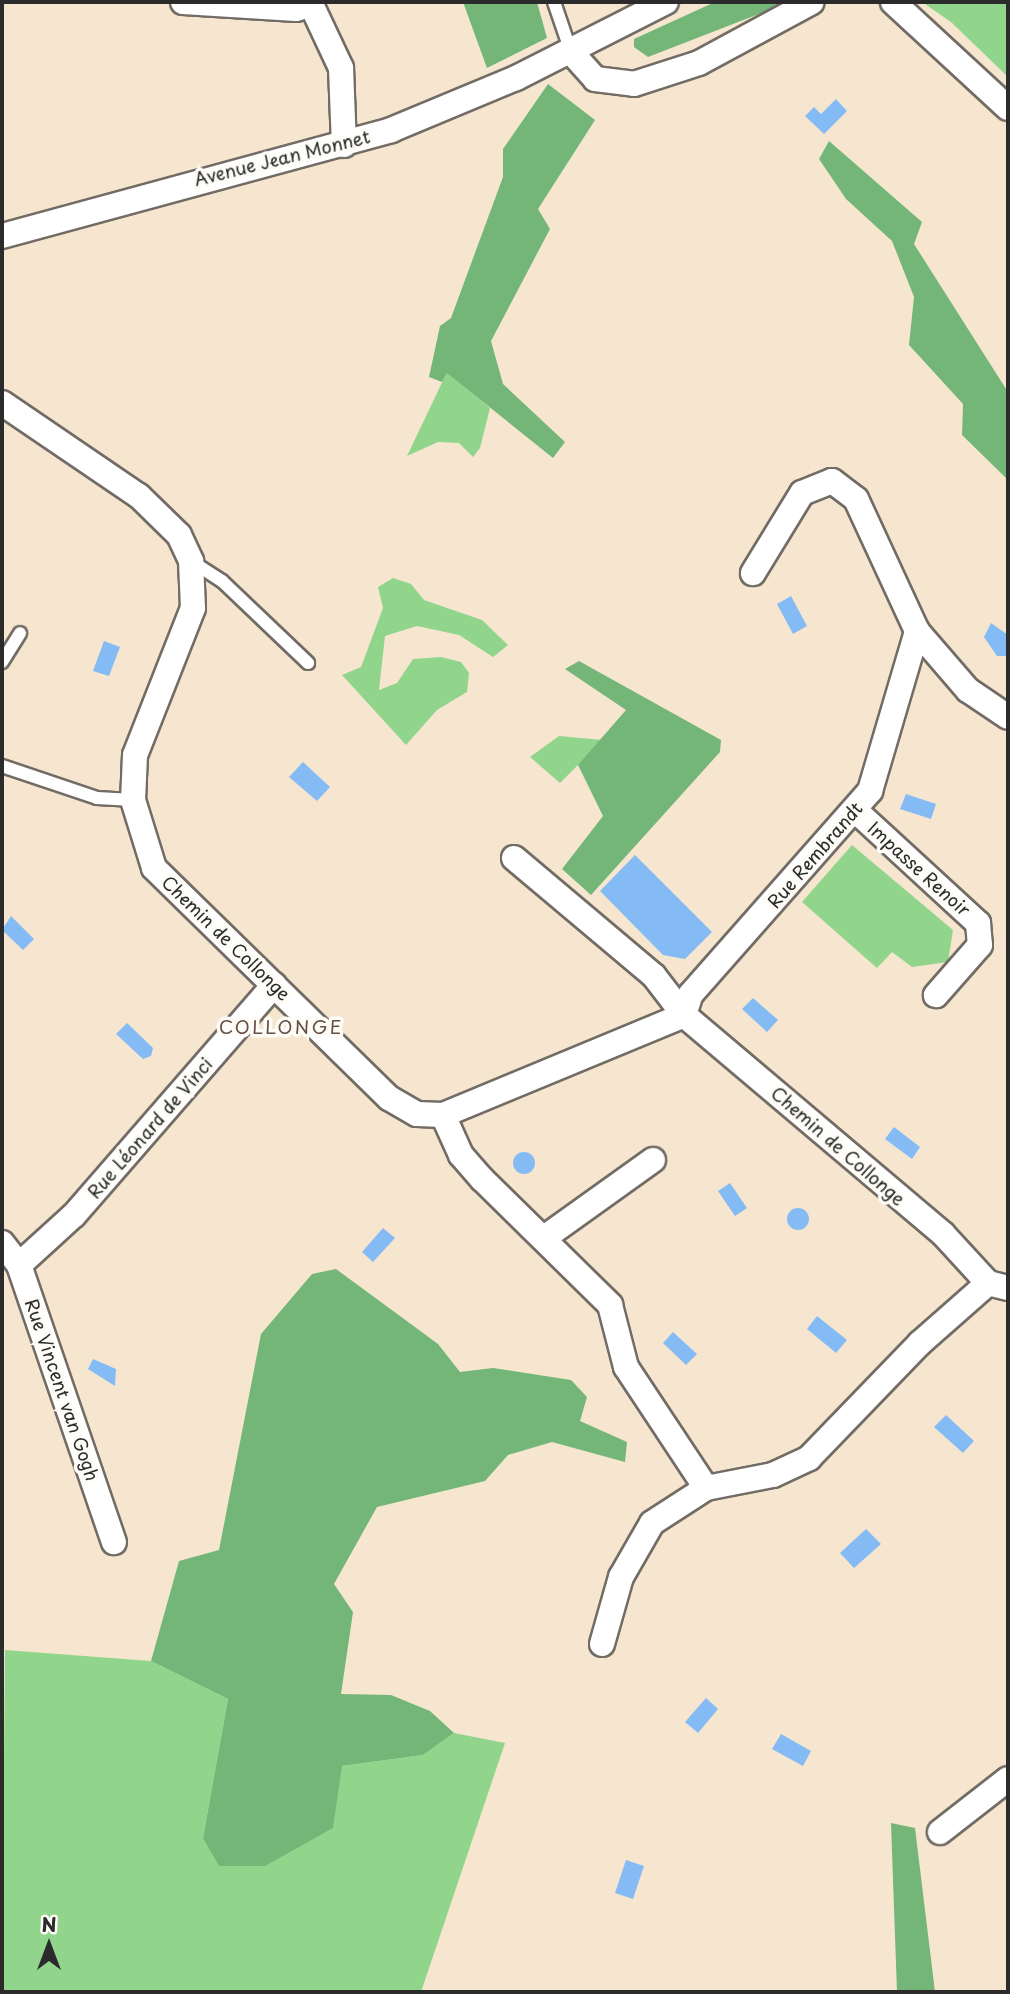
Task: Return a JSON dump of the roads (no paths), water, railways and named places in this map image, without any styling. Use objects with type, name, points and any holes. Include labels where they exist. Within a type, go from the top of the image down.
[{"type":"street","points":[[183,2],[296,9],[311,3],[341,68],[344,145]]},
{"type":"street","name":"Avenue Jean Monnet","points":[[2,236],[179,183],[344,145],[454,106],[571,52],[666,2]]},
{"type":"street","points":[[571,52],[595,79],[634,84],[699,64],[812,2]]},
{"type":"street","points":[[892,2],[1008,108]]},
{"type":"street","name":"Chemin de Collonge","points":[[2,403],[139,496],[179,535],[191,561],[193,608],[143,724],[133,800],[154,868],[389,1098],[417,1114],[443,1115]]},
{"type":"street","points":[[753,573],[802,493],[832,481],[856,499],[917,631],[968,690],[1008,717]]},
{"type":"street","name":"Rue Rembrandt","points":[[684,1015],[691,994],[856,811],[876,778],[917,631]]},
{"type":"street","name":"Impasse Renoir","points":[[856,811],[978,923],[981,945],[936,995]]},
{"type":"street","name":"Chemin de Collonge","points":[[514,858],[654,976],[684,1015],[943,1234],[998,1285]]},
{"type":"street","name":"Rue Léonard de Vinci","points":[[19,1265],[74,1215],[274,985]]},
{"type":"street","points":[[684,1015],[443,1115],[461,1155],[592,1282],[615,1322],[639,1389],[706,1488]]},
{"type":"street","points":[[544,1238],[653,1160]]},
{"type":"street","name":"Rue Vincent van Gogh","points":[[2,1243],[19,1265],[114,1542]]},
{"type":"street","points":[[602,1644],[621,1577],[641,1540],[671,1507],[706,1488],[773,1475],[830,1443],[920,1343],[998,1285]]},
{"type":"street","points":[[940,1832],[1008,1779]]},
{"type":"lane","points":[[554,2],[571,52]]},
{"type":"lane","points":[[191,561],[222,581],[307,663]]},
{"type":"lane","points":[[2,662],[20,633]]},
{"type":"lane","points":[[2,766],[97,798],[133,800]]},
{"type":"water","points":[[836,99],[847,111],[824,134],[805,116],[814,107],[821,114]]},
{"type":"water","points":[[791,596],[807,626],[793,634],[777,604]]},
{"type":"water","points":[[991,623],[1008,635],[1008,656],[997,656],[984,637]]},
{"type":"water","points":[[104,641],[120,647],[109,676],[93,671]]},
{"type":"water","points":[[303,762],[330,787],[317,801],[289,777]]},
{"type":"water","points":[[906,794],[936,804],[931,819],[900,809]]},
{"type":"water","points":[[635,855],[712,932],[685,959],[663,955],[600,891]]},
{"type":"water","points":[[11,916],[34,939],[23,950],[2,930]]},
{"type":"water","points":[[753,998],[778,1020],[767,1032],[742,1009]]},
{"type":"water","points":[[127,1023],[153,1048],[151,1056],[143,1059],[116,1034]]},
{"type":"water","points":[[894,1127],[920,1147],[912,1159],[885,1139]]},
{"type":"water","points":[[524,1152],[532,1155],[535,1163],[532,1171],[524,1174],[516,1171],[513,1163],[516,1155]]},
{"type":"water","points":[[730,1183],[747,1208],[735,1216],[718,1191]]},
{"type":"water","points":[[798,1208],[806,1211],[809,1219],[806,1227],[798,1230],[790,1227],[787,1219],[790,1211]]},
{"type":"water","points":[[383,1228],[395,1238],[373,1262],[362,1252]]},
{"type":"water","points":[[817,1316],[847,1340],[836,1353],[807,1329]]},
{"type":"water","points":[[673,1332],[697,1354],[686,1365],[663,1343]]},
{"type":"water","points":[[93,1359],[116,1369],[115,1386],[88,1369]]},
{"type":"water","points":[[946,1415],[974,1441],[963,1453],[934,1427]]},
{"type":"water","points":[[866,1529],[881,1544],[854,1568],[840,1553]]},
{"type":"water","points":[[706,1698],[718,1709],[698,1733],[685,1722]]},
{"type":"water","points":[[781,1734],[811,1751],[803,1766],[772,1749]]},
{"type":"water","points":[[626,1860],[644,1866],[633,1899],[615,1893]]},
{"type":"district","name":"COLLONGE","points":[[281,1027]]}]
